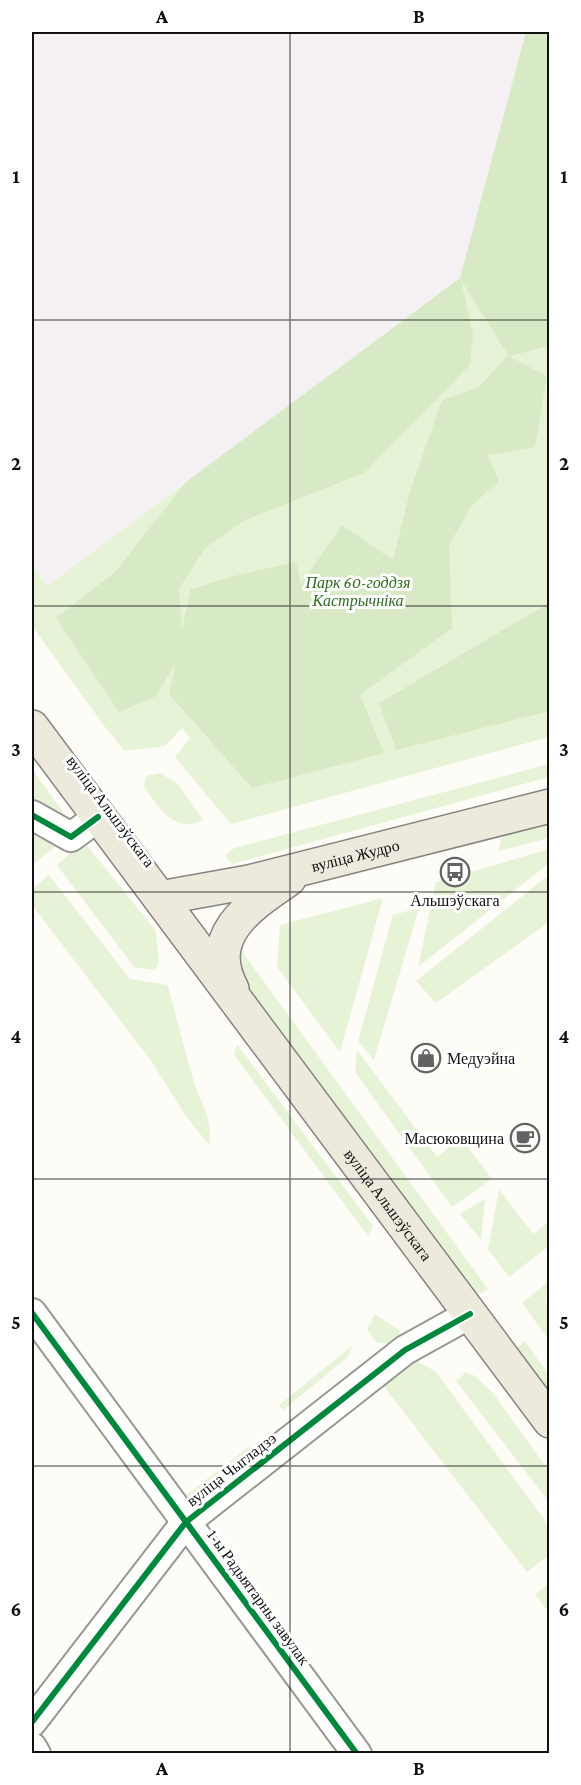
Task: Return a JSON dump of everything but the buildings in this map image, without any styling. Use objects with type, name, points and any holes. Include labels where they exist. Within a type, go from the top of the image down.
[{"type":"main road","name":"вуліца Альшэўскага","points":[[32,727],[549,1421]]},
{"type":"main road","name":"вуліца Жудро","points":[[160,898],[249,882],[549,806]]},
{"type":"main road","points":[[242,1007],[225,976],[223,963],[232,927],[252,904],[308,866]]},
{"type":"street","points":[[32,815],[71,837],[98,817]]},
{"type":"street","name":"1-ы Радыятарны завулак","points":[[32,1313],[357,1754]]},
{"type":"street","name":"вуліца Чыгладзэ","points":[[32,1722],[186,1522],[405,1350],[470,1314]]},
{"type":"street","points":[[32,1747],[36,1754]]},
{"type":"shaded area","points":[[32,32],[526,32],[460,278],[47,586],[32,565]]},
{"type":"green space","name":"Парк 60-годдзя Кастрычніка","points":[[526,32],[549,32],[549,737],[231,824],[175,757],[190,738],[182,728],[165,746],[125,751],[105,727],[32,626],[32,565],[47,586],[460,278]]},
{"type":"green space","name":"Парк 60-годдзя Кастрычніка","points":[[526,32],[549,32],[549,346],[509,356],[547,376],[535,447],[487,455],[499,481],[470,507],[449,546],[452,628],[360,695],[384,753],[252,788],[169,694],[176,663],[156,696],[119,712],[56,618],[115,572],[186,482],[460,278]],"holes":[[[461,280],[508,355],[478,388],[442,400],[410,491],[393,560],[342,525],[301,584],[296,562],[242,574],[191,589],[182,629],[179,589],[205,548],[245,520],[364,473],[470,365],[473,334]]]},
{"type":"green space","points":[[549,603],[549,711],[396,750],[379,703]]},
{"type":"green space","points":[[549,764],[549,777],[232,864],[225,856],[234,848]]},
{"type":"green space","points":[[32,769],[65,815],[58,819],[32,803]]},
{"type":"green space","points":[[160,773],[178,784],[203,820],[183,824],[168,817],[144,787],[146,776]]},
{"type":"green space","points":[[549,821],[549,838],[499,851],[501,839],[518,829]]},
{"type":"green space","points":[[32,825],[62,841],[32,865]]},
{"type":"green space","points":[[85,843],[156,931],[159,963],[154,970],[134,967],[57,865]]},
{"type":"green space","points":[[549,849],[549,863],[418,967],[436,882]]},
{"type":"green space","points":[[49,875],[130,979],[168,985],[193,1079],[208,1118],[209,1145],[185,1115],[152,1062],[32,905],[32,889]]},
{"type":"green space","points":[[549,875],[549,922],[436,1003],[416,981]]},
{"type":"green space","points":[[383,898],[340,1052],[277,967],[280,925]]},
{"type":"green space","points":[[419,908],[374,1060],[358,1041],[393,915]]},
{"type":"green space","points":[[235,942],[488,1289],[482,1293],[472,1292],[231,968]]},
{"type":"green space","points":[[237,1044],[373,1226],[368,1236],[234,1055]]},
{"type":"green space","points":[[357,1050],[437,1157],[461,1138],[492,1179],[452,1207],[355,1072]]},
{"type":"green space","points":[[499,1189],[533,1234],[549,1222],[549,1246],[509,1277],[488,1249]]},
{"type":"green space","points":[[485,1199],[481,1240],[460,1214]]},
{"type":"green space","points":[[549,1281],[546,1299],[549,1312],[549,1340],[522,1303]]},
{"type":"green space","points":[[375,1314],[400,1331],[398,1338],[389,1344],[376,1342],[367,1329]]},
{"type":"green space","points":[[525,1341],[549,1375],[549,1403],[513,1351]]},
{"type":"green space","points":[[352,1346],[348,1357],[283,1410],[279,1405]]},
{"type":"green space","points":[[414,1359],[436,1372],[549,1526],[549,1555],[527,1572],[382,1384]]},
{"type":"green space","points":[[466,1372],[475,1376],[493,1393],[549,1471],[549,1502],[456,1381]]},
{"type":"green space","points":[[250,1446],[253,1450],[191,1498],[185,1496]]},
{"type":"green space","points":[[549,1584],[549,1613],[535,1594]]},
{"type":"cycle path","points":[[32,815],[71,837],[98,817]]},
{"type":"cycle path","points":[[32,1313],[357,1754]]},
{"type":"cycle path","points":[[32,1722],[186,1522],[405,1350],[470,1314]]},
{"type":"place","name":"Альшэўскага","points":[[455,872]]},
{"type":"place","name":"Медуэйна","points":[[426,1058]]},
{"type":"place","name":"Масюковщина","points":[[525,1138]]}]
